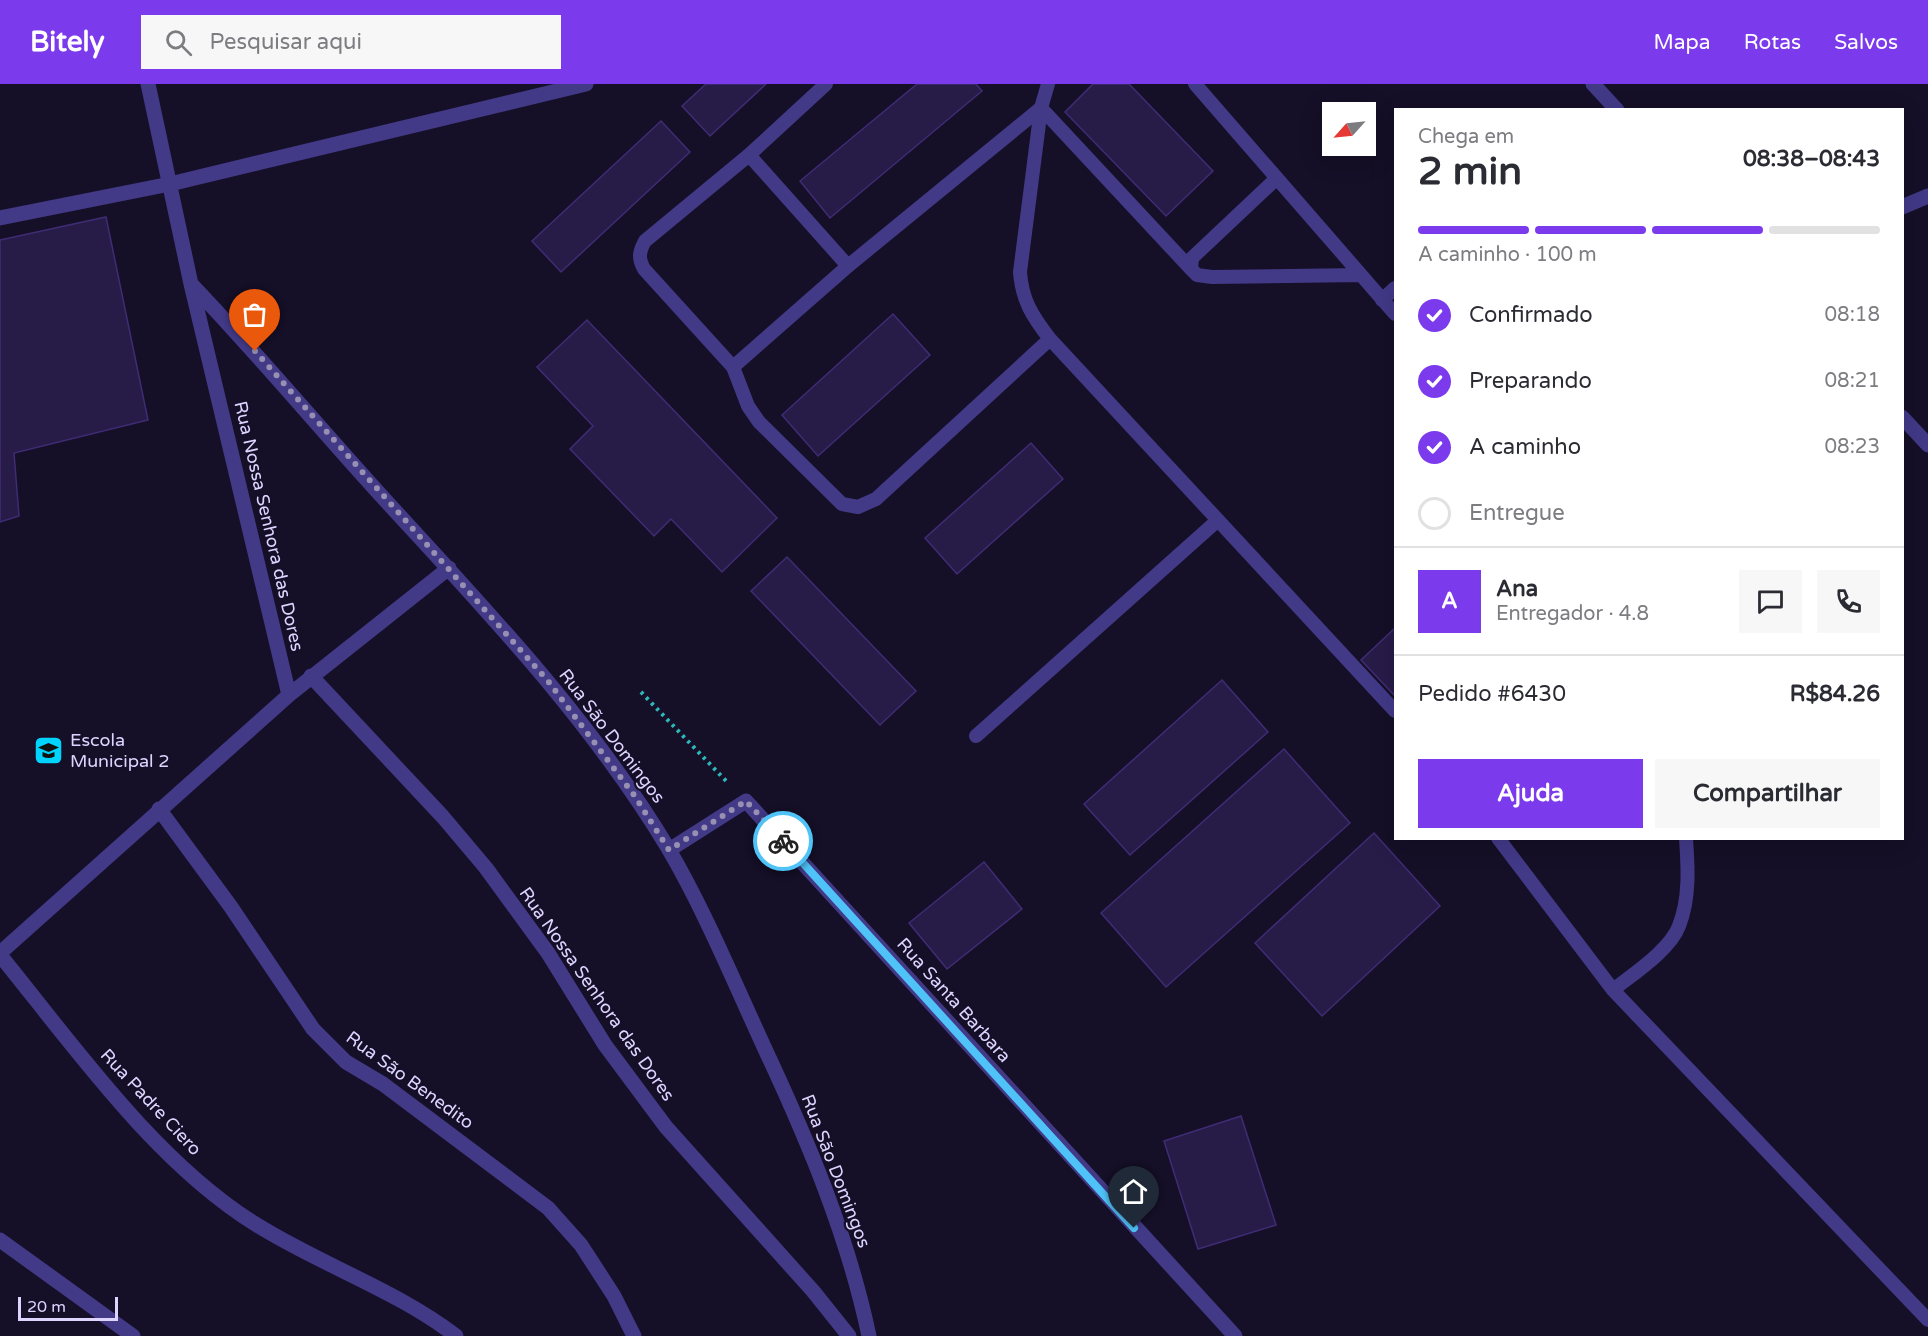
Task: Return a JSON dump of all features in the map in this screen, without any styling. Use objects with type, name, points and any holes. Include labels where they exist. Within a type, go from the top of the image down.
[{"type":"street","name":"Rua Nossa Senhora das Dores","points":[[148,84],[191,284],[289,695]]},
{"type":"street","points":[[0,218],[170,184],[586,84]]},
{"type":"street","points":[[1593,84],[1615,108]]},
{"type":"street","points":[[1904,206],[1928,196]]},
{"type":"street","name":"Rua São Domingos","points":[[191,284],[255,351],[548,681],[634,795],[669,850],[794,1112],[831,1204],[860,1294],[868,1336]]},
{"type":"street","points":[[1904,419],[1928,445]]},
{"type":"street","points":[[0,954],[159,809],[311,676],[449,568]]},
{"type":"street","name":"Rua Nossa Senhora das Dores","points":[[311,676],[443,817],[486,868],[548,953],[604,1045],[666,1127],[813,1291],[849,1336]]},
{"type":"street","points":[[669,850],[746,801]]},
{"type":"street","name":"Rua Santa Barbara","points":[[746,801],[1235,1336]]},
{"type":"street","name":"Rua São Benedito","points":[[159,809],[231,907],[313,1029],[346,1062],[383,1084],[548,1208],[581,1245],[614,1296],[634,1336]]},
{"type":"street","name":"Rua Padre Ciero","points":[[0,954],[86,1061],[154,1139],[202,1183],[255,1224],[382,1292],[456,1336]]},
{"type":"street","points":[[0,1240],[133,1336]]},
{"type":"lane","points":[[826,84],[749,155],[645,241],[640,251],[639,260],[644,269],[733,367],[748,406],[759,422],[842,504],[858,507],[876,499],[1050,339]]},
{"type":"lane","points":[[1048,84],[1041,108],[1020,272],[1021,293],[1026,307],[1050,339],[1394,710]]},
{"type":"lane","points":[[1195,84],[1394,313]]},
{"type":"lane","points":[[733,367],[848,266],[1041,108]]},
{"type":"lane","points":[[1041,108],[1197,275],[1212,277],[1361,276]]},
{"type":"lane","points":[[749,155],[848,266]]},
{"type":"lane","points":[[1191,269],[1192,258],[1277,178]]},
{"type":"lane","points":[[1382,300],[1394,289]]},
{"type":"lane","points":[[976,736],[1218,520]]},
{"type":"lane","points":[[1500,840],[1613,990],[1928,1320]]},
{"type":"lane","points":[[1613,990],[1656,956],[1679,927],[1688,882],[1686,840]]},
{"type":"path","points":[[641,692],[746,801]]},
{"type":"building","points":[[706,84],[766,84],[710,136],[682,106]]},
{"type":"building","points":[[917,84],[976,84],[982,91],[830,218],[800,181]]},
{"type":"building","points":[[1093,84],[1129,84],[1213,171],[1166,216],[1065,112]]},
{"type":"building","points":[[661,121],[690,152],[561,272],[532,241]]},
{"type":"building","points":[[106,217],[148,420],[14,453],[19,516],[0,522],[0,240]]},
{"type":"building","points":[[893,314],[930,355],[818,456],[782,415]]},
{"type":"building","points":[[587,320],[777,518],[722,572],[671,519],[654,536],[570,449],[593,426],[537,367]]},
{"type":"building","points":[[1031,443],[1063,479],[957,574],[925,538]]},
{"type":"building","points":[[787,557],[916,691],[880,725],[751,591]]},
{"type":"building","points":[[1394,629],[1394,695],[1361,660]]},
{"type":"building","points":[[1222,680],[1268,732],[1130,855],[1084,804]]},
{"type":"building","points":[[1284,749],[1350,823],[1166,987],[1101,913]]},
{"type":"building","points":[[1374,833],[1440,906],[1322,1016],[1255,943]]},
{"type":"building","points":[[984,862],[1022,909],[947,969],[909,923]]},
{"type":"building","points":[[1241,1116],[1276,1225],[1198,1249],[1164,1141]]},
{"type":"way so far","points":[[255,351],[548,681],[634,795],[669,850],[746,801],[783,841]]},
{"type":"place","name":"Escola Municipal 2","points":[[49,750]]},
{"type":"route","points":[[783,841],[1134,1228]]}]
